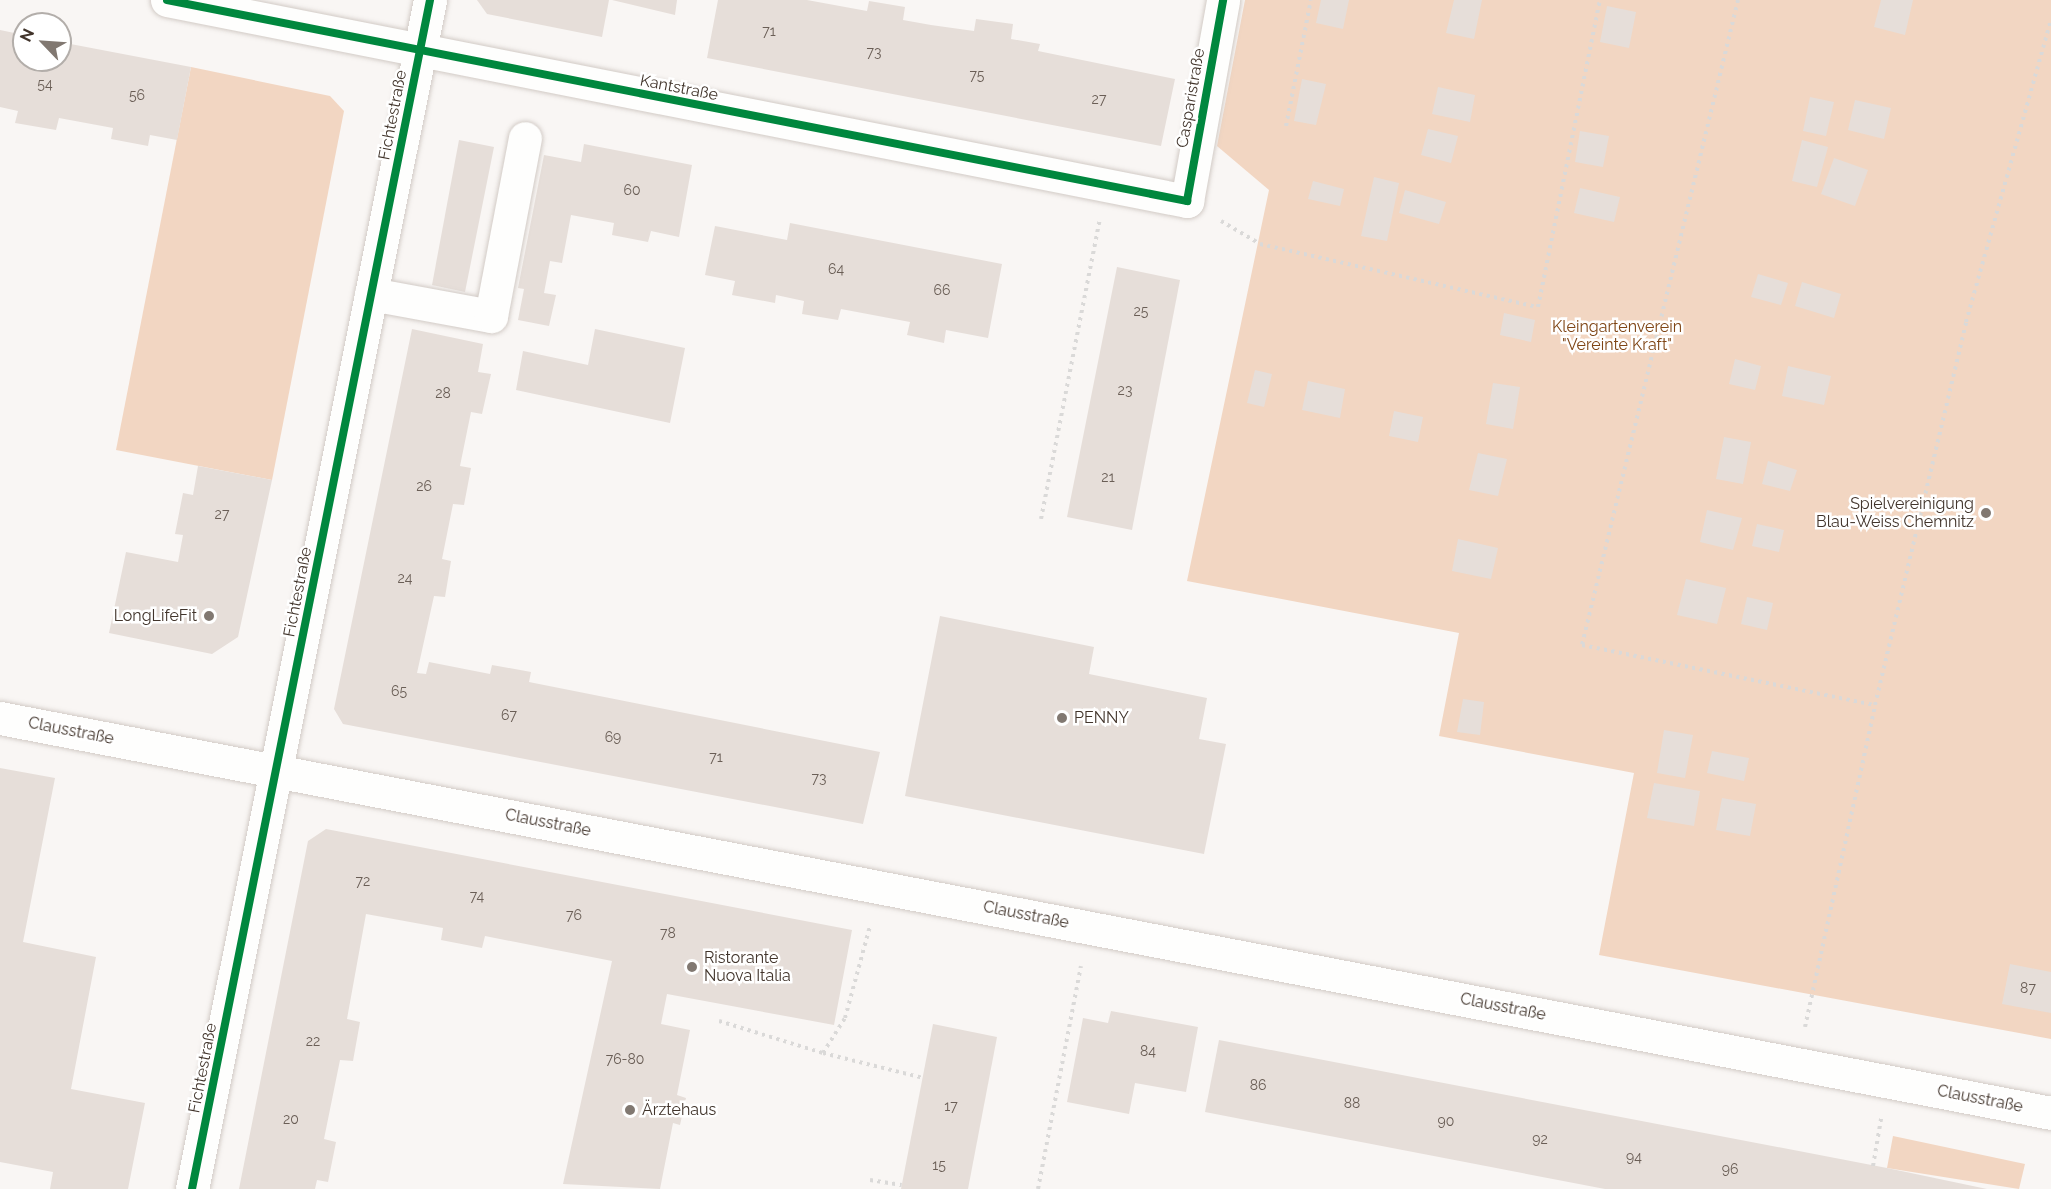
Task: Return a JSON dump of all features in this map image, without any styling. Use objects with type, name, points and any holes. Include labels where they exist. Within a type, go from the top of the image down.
[{"type":"street","name":"Kantstraße","points":[[167,0],[1186,201]]},
{"type":"street","name":"Fichtestraße","points":[[192,1189],[430,0]]},
{"type":"street","name":"Casparistraße","points":[[1186,201],[1223,0]]},
{"type":"street","points":[[371,294],[491,316],[525,138]]},
{"type":"street","name":"Clausstraße","points":[[0,718],[2051,1113]]},
{"type":"path","points":[[1286,126],[1311,0]]},
{"type":"path","points":[[1186,201],[1260,244],[1538,307],[1600,0]]},
{"type":"path","points":[[1738,0],[1582,645],[1875,705]]},
{"type":"path","points":[[1797,1063],[1875,705],[1966,322],[2051,20]]},
{"type":"path","points":[[1041,519],[1106,186]]},
{"type":"path","points":[[823,1053],[845,1018],[880,887]]},
{"type":"path","points":[[1038,1189],[1089,927]]},
{"type":"path","points":[[720,1021],[823,1053],[923,1078]]},
{"type":"path","points":[[1873,1166],[1887,1081]]},
{"type":"path","points":[[870,1180],[902,1185]]},
{"type":"green space","name":"Kleingartenverein \"Vereinte Kraft\"","points":[[1245,0],[2051,0],[2051,1039],[1599,955],[1634,773],[1439,736],[1459,633],[1187,581],[1269,190],[1217,146]]},
{"type":"green space","points":[[191,67],[330,96],[344,111],[272,480],[116,450]]},
{"type":"green space","points":[[1893,1136],[2025,1164],[2019,1189],[1887,1168]]},
{"type":"building","points":[[477,0],[609,0],[602,37],[487,14]]},
{"type":"building","points":[[612,0],[677,0],[675,15]]},
{"type":"building","points":[[718,0],[807,0],[867,11],[869,1],[905,7],[903,20],[931,25],[974,31],[976,19],[1013,24],[1011,39],[1040,44],[1038,51],[1175,79],[1161,146],[707,58]]},
{"type":"building","points":[[1321,0],[1349,0],[1343,29],[1316,23]]},
{"type":"building","points":[[1454,0],[1482,0],[1474,39],[1446,33]]},
{"type":"building","points":[[1881,0],[1913,0],[1905,35],[1874,27]]},
{"type":"building","points":[[1607,6],[1636,12],[1629,48],[1600,42]]},
{"type":"building","points":[[0,30],[12,32],[12,72],[72,72],[72,44],[191,67],[177,140],[150,135],[148,146],[111,139],[113,128],[59,118],[56,130],[15,123],[18,111],[0,107]]},
{"type":"building","points":[[1302,79],[1326,84],[1316,125],[1294,121]]},
{"type":"building","points":[[1438,87],[1475,95],[1470,122],[1432,114]]},
{"type":"building","points":[[1810,97],[1834,102],[1826,136],[1803,131]]},
{"type":"building","points":[[1855,100],[1891,108],[1884,139],[1848,130]]},
{"type":"building","points":[[1428,129],[1458,136],[1451,163],[1421,155]]},
{"type":"building","points":[[1580,131],[1609,136],[1603,167],[1575,162]]},
{"type":"building","points":[[459,140],[494,147],[465,292],[432,285]]},
{"type":"building","points":[[1802,140],[1828,147],[1817,187],[1792,181]]},
{"type":"building","points":[[584,144],[692,165],[679,237],[651,231],[648,242],[612,235],[614,223],[571,215],[562,263],[550,261],[544,293],[556,295],[549,326],[518,320],[524,289],[518,288],[544,155],[581,162]]},
{"type":"building","points":[[1834,158],[1868,170],[1855,206],[1821,194]]},
{"type":"building","points":[[1374,177],[1399,183],[1387,241],[1361,236]]},
{"type":"building","points":[[1313,181],[1344,189],[1340,206],[1308,199]]},
{"type":"building","points":[[1580,188],[1620,197],[1614,222],[1574,213]]},
{"type":"building","points":[[1405,190],[1446,202],[1439,224],[1399,213]]},
{"type":"building","points":[[790,223],[1002,264],[988,338],[946,330],[944,343],[907,335],[910,322],[841,309],[838,320],[802,314],[804,301],[776,295],[775,303],[732,295],[735,281],[705,275],[715,226],[787,240]]},
{"type":"building","points":[[1117,267],[1180,280],[1132,530],[1067,517]]},
{"type":"building","points":[[1758,274],[1788,283],[1781,305],[1751,297]]},
{"type":"building","points":[[1802,282],[1841,294],[1834,318],[1795,306]]},
{"type":"building","points":[[1504,313],[1535,320],[1531,342],[1500,335]]},
{"type":"building","points":[[412,329],[483,344],[478,372],[491,374],[482,414],[471,412],[460,466],[471,468],[464,505],[453,504],[442,559],[451,561],[445,597],[434,596],[417,673],[426,674],[429,662],[490,674],[492,665],[531,672],[529,682],[880,752],[863,824],[343,724],[334,709]]},
{"type":"building","points":[[595,329],[685,348],[670,423],[516,390],[523,351],[588,365]]},
{"type":"building","points":[[1735,359],[1761,366],[1755,390],[1729,384]]},
{"type":"building","points":[[1788,366],[1831,376],[1824,405],[1782,396]]},
{"type":"building","points":[[1255,370],[1272,374],[1264,407],[1247,403]]},
{"type":"building","points":[[1308,381],[1345,389],[1340,418],[1302,410]]},
{"type":"building","points":[[1493,383],[1520,387],[1513,429],[1486,424]]},
{"type":"building","points":[[1394,411],[1423,417],[1418,442],[1389,436]]},
{"type":"building","points":[[1724,437],[1751,442],[1743,484],[1716,479]]},
{"type":"building","points":[[1478,453],[1507,459],[1498,496],[1469,490]]},
{"type":"building","points":[[1768,461],[1797,470],[1790,491],[1762,484]]},
{"type":"building","points":[[198,466],[272,480],[238,637],[212,654],[109,633],[126,552],[178,562],[183,535],[175,534],[183,493],[193,495]]},
{"type":"building","points":[[1707,510],[1742,518],[1733,550],[1700,542]]},
{"type":"building","points":[[1757,524],[1784,530],[1779,552],[1752,546]]},
{"type":"building","points":[[1458,539],[1498,548],[1491,579],[1452,571]]},
{"type":"building","points":[[1686,579],[1726,588],[1717,624],[1677,615]]},
{"type":"building","points":[[1747,597],[1773,603],[1767,630],[1741,624]]},
{"type":"building","name":"PENNY","points":[[940,616],[1094,647],[1089,674],[1207,698],[1199,739],[1226,744],[1204,854],[905,796]]},
{"type":"building","points":[[1463,699],[1484,702],[1480,735],[1457,732]]},
{"type":"building","points":[[1664,730],[1693,735],[1685,778],[1657,773]]},
{"type":"building","points":[[1712,751],[1749,758],[1744,781],[1707,773]]},
{"type":"building","points":[[0,768],[55,778],[23,942],[96,957],[71,1089],[145,1103],[128,1189],[50,1189],[53,1172],[0,1162]]},
{"type":"building","points":[[1654,783],[1700,791],[1694,826],[1647,818]]},
{"type":"building","points":[[1722,798],[1756,804],[1750,836],[1716,830]]},
{"type":"building","points":[[326,829],[852,930],[834,1025],[667,994],[661,1024],[690,1030],[677,1095],[686,1098],[680,1125],[673,1123],[660,1189],[563,1184],[612,961],[485,936],[482,948],[441,940],[443,928],[366,914],[347,1019],[360,1022],[353,1061],[340,1060],[324,1139],[336,1142],[328,1182],[317,1180],[315,1189],[239,1189],[308,841]]},
{"type":"building","points":[[2010,964],[2051,972],[2051,1013],[2002,1004]]},
{"type":"building","points":[[1111,1011],[1198,1027],[1186,1092],[1135,1083],[1129,1114],[1067,1102],[1083,1018],[1108,1023]]},
{"type":"building","points":[[933,1024],[997,1037],[968,1189],[901,1189]]},
{"type":"building","points":[[1219,1040],[1987,1189],[1605,1189],[1205,1112]]},
{"type":"cycle path","points":[[167,0],[1187,201],[1223,0]]},
{"type":"cycle path","points":[[192,1189],[430,0]]},
{"type":"place","name":"Spielvereinigung Blau-Weiss Chemnitz","points":[[1986,513]]},
{"type":"place","name":"LongLifeFit","points":[[209,616]]},
{"type":"place","name":"PENNY","points":[[1062,718]]},
{"type":"place","name":"Ristorante Nuova Italia","points":[[692,967]]},
{"type":"place","name":"Ärztehaus","points":[[630,1110]]}]
